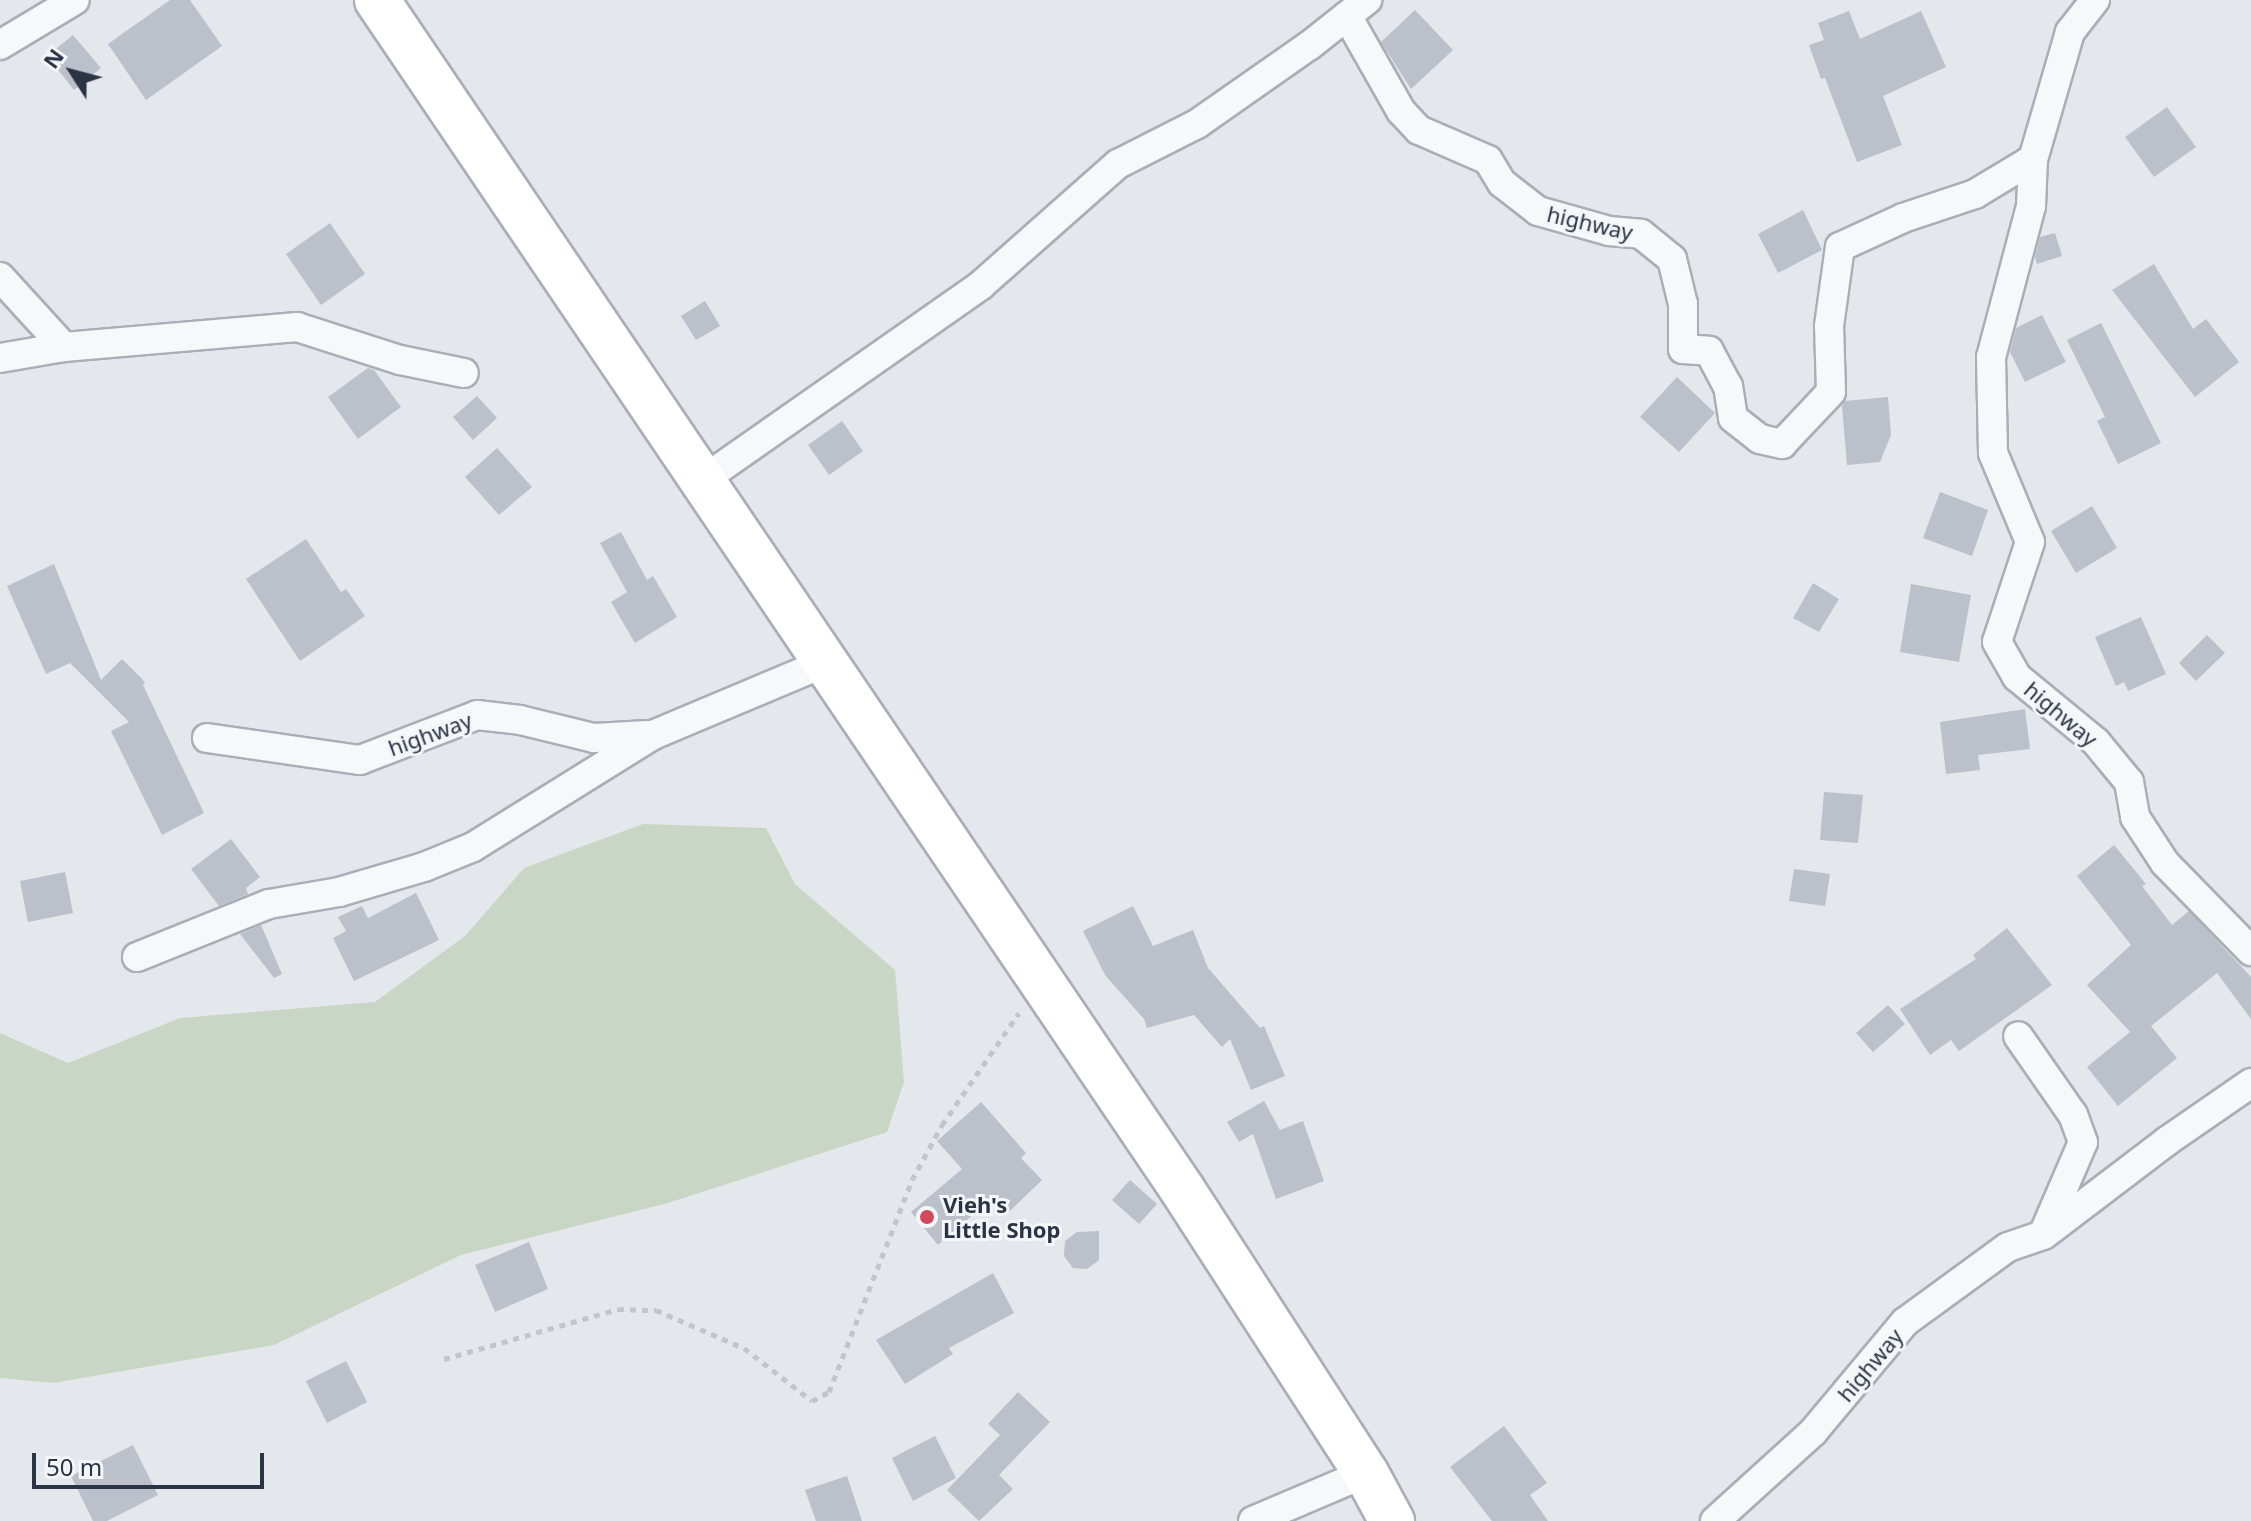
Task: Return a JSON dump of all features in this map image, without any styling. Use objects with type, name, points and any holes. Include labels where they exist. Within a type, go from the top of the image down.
[{"type":"main road","points":[[377,0],[700,482],[827,662],[1182,1189],[1366,1473],[1392,1521]]},
{"type":"street","points":[[0,45],[75,0]]},
{"type":"street","name":"highway","points":[[2095,0],[2070,32],[2033,159],[2031,206],[1991,357],[1993,453],[2030,542],[1997,642],[2017,677],[2096,742],[2121,772],[2129,782],[2135,817],[2165,863],[2251,951]]},
{"type":"street","points":[[700,482],[981,285],[1118,164],[1197,124],[1357,8]]},
{"type":"street","name":"highway","points":[[1357,8],[1401,111],[1419,130],[1488,160],[1502,183],[1538,211],[1609,231],[1641,234],[1672,259],[1683,304],[1683,349],[1709,351],[1728,386],[1733,418],[1760,439],[1782,444],[1831,392],[1829,326],[1840,247],[1903,218],[1975,194],[2033,159]]},
{"type":"street","points":[[0,277],[64,347]]},
{"type":"street","points":[[0,358],[64,347],[297,327],[400,360],[464,373]]},
{"type":"street","name":"highway","points":[[137,957],[269,904],[339,892],[424,867],[473,847],[653,735],[827,662]]},
{"type":"street","name":"highway","points":[[207,738],[360,760],[477,715],[520,720],[594,738],[653,735]]},
{"type":"street","points":[[2018,1036],[2073,1115],[2083,1142],[2043,1235]]},
{"type":"street","name":"highway","points":[[1715,1521],[1813,1432],[1905,1322],[2008,1247],[2043,1235],[2167,1141],[2251,1083]]},
{"type":"street","points":[[1253,1521],[1366,1473]]},
{"type":"path","points":[[444,1359],[618,1309],[656,1310],[744,1348],[812,1401],[829,1392],[912,1180],[942,1125],[1040,982]]},
{"type":"green space","points":[[643,824],[766,828],[795,884],[895,970],[904,1082],[887,1132],[668,1203],[461,1255],[274,1345],[53,1383],[0,1378],[0,1033],[68,1063],[180,1018],[375,1002],[465,936],[524,868]]},
{"type":"building","points":[[170,0],[190,0],[222,46],[146,100],[108,44]]},
{"type":"building","points":[[1415,10],[1453,50],[1411,89],[1381,42]]},
{"type":"building","points":[[1849,11],[1860,39],[1921,11],[1946,67],[1883,96],[1902,145],[1857,162],[1809,45],[1824,40],[1818,23]]},
{"type":"building","points":[[73,35],[101,68],[74,90],[47,56]]},
{"type":"building","points":[[2167,107],[2196,147],[2154,177],[2125,137]]},
{"type":"building","points":[[1803,210],[1822,250],[1778,273],[1758,234]]},
{"type":"building","points":[[330,223],[365,274],[321,305],[286,254]]},
{"type":"building","points":[[2055,233],[2062,256],[2037,264],[2035,257],[2040,237]]},
{"type":"building","points":[[2154,264],[2193,329],[2206,319],[2239,362],[2195,397],[2112,290]]},
{"type":"building","points":[[705,301],[720,326],[696,340],[681,316]]},
{"type":"building","points":[[2042,315],[2066,362],[2025,382],[2010,352],[2016,328]]},
{"type":"building","points":[[2101,323],[2161,443],[2118,464],[2097,421],[2105,417],[2067,340]]},
{"type":"building","points":[[368,368],[374,370],[401,407],[358,439],[328,397]]},
{"type":"building","points":[[1677,377],[1715,413],[1679,452],[1640,417]]},
{"type":"building","points":[[477,396],[497,418],[473,440],[453,417]]},
{"type":"building","points":[[1888,397],[1891,435],[1880,462],[1847,465],[1842,406],[1845,401]]},
{"type":"building","points":[[842,421],[863,451],[829,475],[808,445]]},
{"type":"building","points":[[497,448],[532,487],[499,515],[465,477]]},
{"type":"building","points":[[1940,492],[1988,510],[1972,556],[1923,538]]},
{"type":"building","points":[[2092,506],[2117,548],[2076,573],[2051,531]]},
{"type":"building","points":[[621,532],[647,580],[653,576],[677,617],[635,643],[611,602],[627,592],[600,543]]},
{"type":"building","points":[[306,539],[341,592],[346,589],[365,616],[300,661],[246,579]]},
{"type":"building","points":[[54,564],[101,680],[122,659],[145,682],[143,685],[204,813],[162,835],[111,731],[129,722],[70,663],[46,674],[7,586]]},
{"type":"building","points":[[1813,583],[1839,599],[1819,632],[1793,618]]},
{"type":"building","points":[[1911,584],[1971,595],[1959,662],[1900,652]]},
{"type":"building","points":[[2141,617],[2166,674],[2128,691],[2124,682],[2116,686],[2095,637]]},
{"type":"building","points":[[2207,635],[2225,653],[2196,681],[2179,663]]},
{"type":"building","points":[[2025,709],[2030,749],[1978,755],[1980,770],[1946,774],[1940,722]]},
{"type":"building","points":[[1824,792],[1863,795],[1858,843],[1820,840]]},
{"type":"building","points":[[231,839],[260,877],[246,888],[248,894],[219,906],[191,869]]},
{"type":"building","points":[[2114,845],[2146,884],[2142,886],[2172,925],[2189,911],[2251,977],[2251,1019],[2217,973],[2151,1026],[2177,1058],[2118,1106],[2087,1067],[2130,1032],[2087,985],[2131,945],[2077,876]]},
{"type":"building","points":[[1794,869],[1830,874],[1825,906],[1789,901]]},
{"type":"building","points":[[65,872],[73,913],[28,922],[20,881]]},
{"type":"building","points":[[416,893],[439,940],[354,981],[333,938],[346,931],[338,917],[362,906],[368,918]]},
{"type":"building","points":[[1133,906],[1153,946],[1193,930],[1208,968],[1260,1028],[1264,1026],[1285,1076],[1251,1090],[1230,1039],[1222,1047],[1194,1015],[1147,1028],[1144,1019],[1105,975],[1083,931]]},
{"type":"building","points":[[261,925],[282,974],[274,978],[240,934]]},
{"type":"building","points":[[2007,928],[2052,985],[1959,1051],[1951,1040],[1930,1055],[1900,1009],[1976,959],[1973,955]]},
{"type":"building","points":[[1888,1005],[1905,1024],[1873,1052],[1856,1033]]},
{"type":"building","points":[[1264,1101],[1280,1130],[1303,1121],[1324,1181],[1276,1199],[1253,1134],[1239,1142],[1227,1122]]},
{"type":"building","points":[[981,1102],[1026,1153],[1021,1158],[1042,1180],[1006,1215],[991,1199],[938,1245],[911,1212],[962,1169],[937,1141]]},
{"type":"building","points":[[1130,1180],[1157,1204],[1139,1224],[1112,1200]]},
{"type":"building","points":[[1099,1231],[1099,1260],[1087,1269],[1073,1268],[1064,1256],[1065,1241],[1077,1232]]},
{"type":"building","points":[[529,1242],[548,1289],[495,1312],[475,1265]]},
{"type":"building","points":[[993,1273],[1014,1313],[949,1348],[953,1354],[905,1384],[876,1340]]},
{"type":"building","points":[[346,1361],[367,1402],[327,1423],[306,1381]]},
{"type":"building","points":[[1018,1392],[1050,1422],[999,1475],[1013,1489],[979,1521],[947,1490],[1000,1435],[988,1424]]},
{"type":"building","points":[[1504,1426],[1547,1483],[1530,1495],[1548,1521],[1492,1521],[1450,1467]]},
{"type":"building","points":[[935,1436],[956,1478],[913,1501],[892,1458]]},
{"type":"building","points":[[133,1445],[158,1495],[107,1521],[93,1521],[71,1476]]},
{"type":"building","points":[[847,1476],[862,1521],[816,1521],[805,1490]]},
{"type":"place","name":"Vieh's Little Shop","points":[[927,1217]]}]
